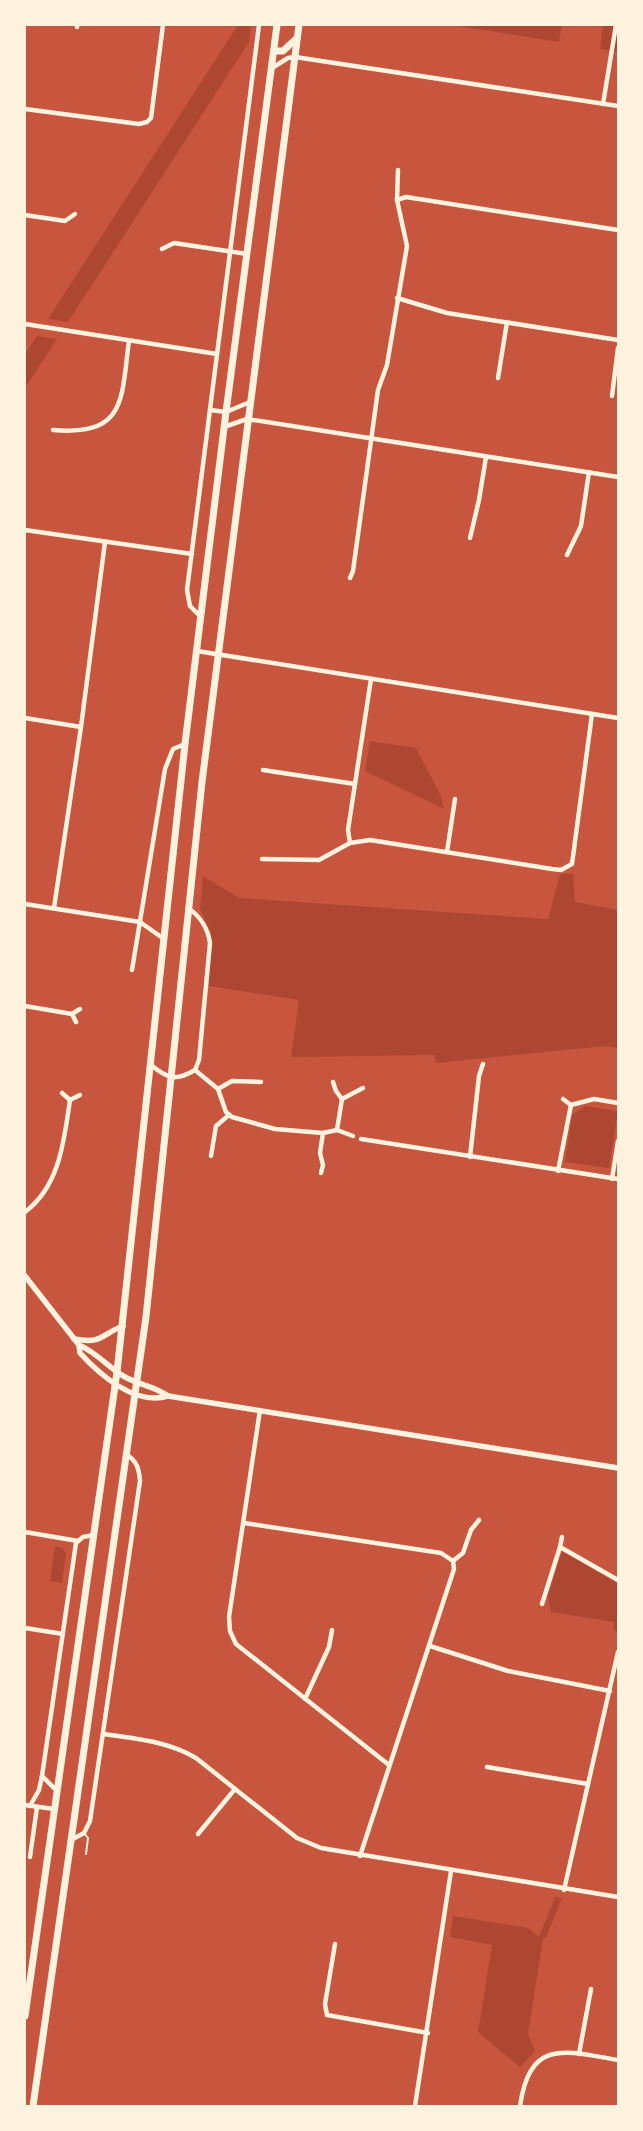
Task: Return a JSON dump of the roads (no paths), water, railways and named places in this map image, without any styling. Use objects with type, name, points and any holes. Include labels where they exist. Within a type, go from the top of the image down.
[{"type":"highway","points":[[25,2016],[116,1384],[185,744],[224,427],[277,25]]},
{"type":"highway","points":[[34,2106],[127,1455],[150,1280],[188,908],[218,654],[299,25]]},
{"type":"highway","points":[[274,51],[283,50],[298,38]]},
{"type":"main road","points":[[25,1276],[79,1345],[88,1348],[117,1372],[161,1391],[168,1396]]},
{"type":"main road","points":[[74,1339],[98,1340],[123,1326]]},
{"type":"main road","points":[[79,1345],[80,1353],[102,1375],[135,1393],[159,1398],[168,1396],[260,1410],[618,1468]]},
{"type":"street","points":[[25,108],[139,124],[147,122],[151,118],[163,25]]},
{"type":"street","points":[[201,617],[192,609],[188,596],[192,554],[259,25]]},
{"type":"street","points":[[602,104],[616,25]]},
{"type":"street","points":[[272,68],[288,58],[295,58],[618,106]]},
{"type":"street","points":[[350,578],[353,571],[378,390],[387,365],[407,246],[397,200],[398,170]]},
{"type":"street","points":[[397,200],[406,197],[618,230]]},
{"type":"street","points":[[25,215],[65,221],[74,214]]},
{"type":"street","points":[[162,249],[174,244],[247,254]]},
{"type":"street","points":[[397,298],[447,314],[618,340]]},
{"type":"street","points":[[498,378],[508,322]]},
{"type":"street","points":[[25,324],[217,354]]},
{"type":"street","points":[[53,430],[86,430],[100,426],[112,417],[120,402],[129,341]]},
{"type":"street","points":[[612,396],[618,348]]},
{"type":"street","points":[[210,410],[226,412],[250,402]]},
{"type":"street","points":[[224,427],[247,419],[618,476]]},
{"type":"street","points":[[470,538],[486,457]]},
{"type":"street","points":[[567,555],[580,526],[589,472]]},
{"type":"street","points":[[25,530],[192,554]]},
{"type":"street","points":[[54,908],[105,542]]},
{"type":"street","points":[[197,651],[618,718]]},
{"type":"street","points":[[350,843],[348,830],[370,679]]},
{"type":"street","points":[[262,859],[319,860],[350,843],[370,840],[561,870],[572,864],[592,714]]},
{"type":"street","points":[[25,718],[80,728]]},
{"type":"street","points":[[132,970],[165,769],[173,749],[185,744]]},
{"type":"street","points":[[263,770],[355,784]]},
{"type":"street","points":[[447,852],[455,799]]},
{"type":"street","points":[[25,904],[140,922],[164,939]]},
{"type":"street","points":[[151,1065],[163,1075],[171,1078],[182,1076],[195,1070],[199,1060],[210,943],[206,928],[197,914],[188,908]]},
{"type":"street","points":[[25,1006],[72,1014],[80,1009]]},
{"type":"street","points":[[72,1014],[76,1022]]},
{"type":"street","points":[[470,1157],[479,1076],[483,1064]]},
{"type":"street","points":[[195,1070],[218,1089],[229,1114],[244,1121],[266,1127],[323,1133],[337,1130],[353,1136]]},
{"type":"street","points":[[218,1089],[232,1081],[261,1082]]},
{"type":"street","points":[[333,1082],[342,1099],[337,1130]]},
{"type":"street","points":[[342,1099],[363,1088]]},
{"type":"street","points":[[62,1093],[70,1100]]},
{"type":"street","points":[[70,1100],[80,1096]]},
{"type":"street","points":[[564,1099],[571,1105]]},
{"type":"street","points":[[571,1105],[594,1099],[618,1103]]},
{"type":"street","points":[[25,1212],[33,1206],[50,1183],[61,1158],[70,1100]]},
{"type":"street","points":[[558,1171],[571,1105]]},
{"type":"street","points":[[211,1156],[216,1126],[229,1114]]},
{"type":"street","points":[[321,1173],[323,1165],[320,1153],[323,1133]]},
{"type":"street","points":[[361,1139],[615,1179],[618,1141]]},
{"type":"street","points":[[260,1410],[229,1618],[230,1631],[236,1644],[388,1765]]},
{"type":"street","points":[[71,1840],[84,1833],[90,1821],[104,1734],[140,1481],[135,1461],[127,1455]]},
{"type":"street","points":[[453,1561],[463,1553],[471,1530],[479,1520]]},
{"type":"street","points":[[244,1523],[441,1553],[453,1561],[454,1569],[430,1646],[388,1765],[360,1856]]},
{"type":"street","points":[[25,1532],[78,1540]]},
{"type":"street","points":[[54,1810],[28,1806],[39,1790],[42,1776],[78,1540],[83,1536],[94,1536]]},
{"type":"street","points":[[542,1604],[562,1537]]},
{"type":"street","points":[[560,1547],[618,1580]]},
{"type":"street","points":[[25,1628],[63,1634]]},
{"type":"street","points":[[304,1699],[329,1647],[332,1630]]},
{"type":"street","points":[[430,1646],[508,1671],[610,1691]]},
{"type":"street","points":[[564,1890],[618,1652]]},
{"type":"street","points":[[104,1734],[175,1746],[196,1758],[302,1841],[320,1848],[564,1890],[618,1897]]},
{"type":"street","points":[[487,1767],[588,1784]]},
{"type":"street","points":[[42,1776],[57,1791]]},
{"type":"street","points":[[198,1834],[235,1789]]},
{"type":"street","points":[[30,1857],[37,1807]]},
{"type":"street","points":[[415,2106],[428,2032],[451,1871]]},
{"type":"street","points":[[335,1944],[325,2004],[327,2015],[428,2032]]},
{"type":"street","points":[[579,2054],[591,1989]]},
{"type":"street","points":[[520,2106],[526,2077],[541,2059],[563,2052],[618,2060]]},
{"type":"lane","points":[[84,1833],[88,1838],[86,1854]]}]
